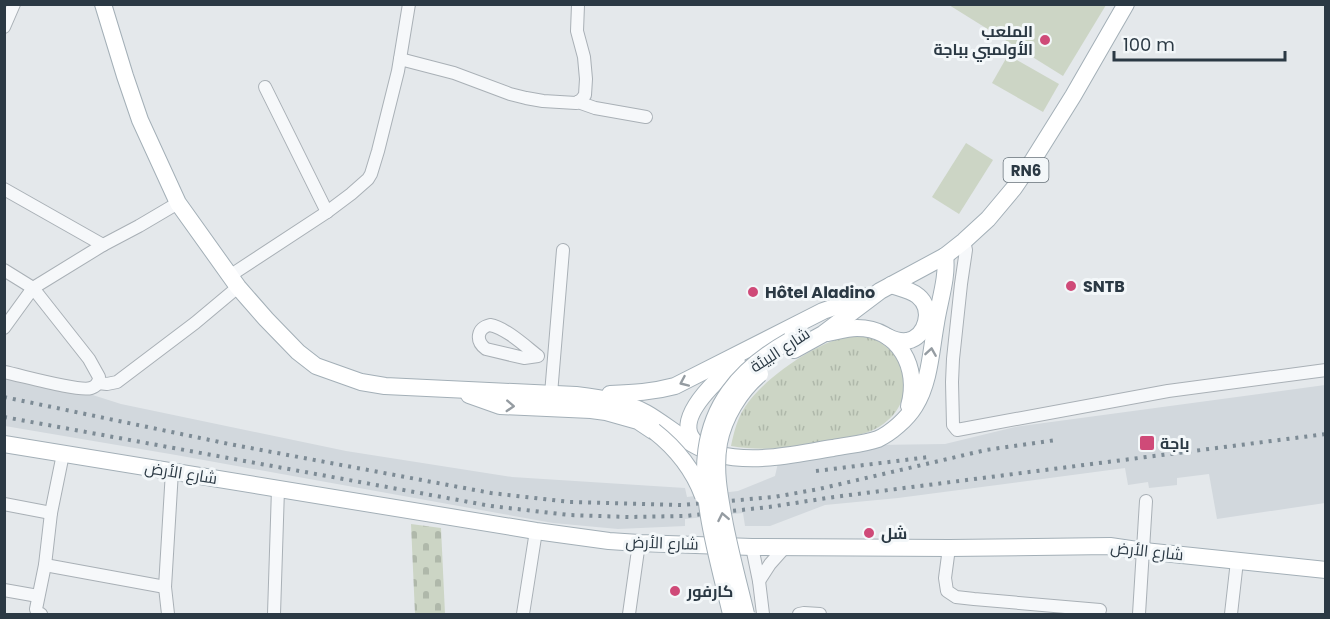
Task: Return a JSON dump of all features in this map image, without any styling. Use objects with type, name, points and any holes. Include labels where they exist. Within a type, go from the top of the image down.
[{"type":"main road","points":[[103,4],[140,120],[178,203],[234,281],[298,352],[316,366],[361,382],[386,386],[603,398],[627,404],[645,412],[698,446],[713,453],[734,458],[774,458],[869,441],[886,434],[900,423],[914,408],[924,389],[931,324],[945,276],[945,256]]},
{"type":"main road","name":"شارع البيئة","points":[[731,615],[708,512],[705,484],[708,440],[713,420],[722,402],[737,381],[758,361],[786,342],[945,256],[987,219],[1033,160],[1126,4]]},
{"type":"main road","points":[[880,290],[912,292],[919,296],[924,302],[931,324]]},
{"type":"main road","name":"شارع البيئة","points":[[746,615],[720,503],[717,480],[719,442],[724,425],[741,394],[766,369],[786,342],[823,334],[880,290]]},
{"type":"main road","points":[[823,334],[846,328],[864,328],[899,341],[907,341],[915,338],[931,324]]},
{"type":"main road","points":[[882,334],[903,352],[913,378],[912,397],[900,423]]},
{"type":"main road","points":[[576,395],[659,391],[786,342]]},
{"type":"main road","points":[[698,446],[689,433],[688,425],[695,407],[710,387],[743,357],[786,342]]},
{"type":"main road","points":[[454,390],[500,406],[606,412],[638,421],[670,443],[679,453],[695,480],[708,512]]},
{"type":"main road","name":"شارع الأرض","points":[[4,444],[609,541],[752,547],[1110,546],[1326,570]]},
{"type":"street","points":[[4,27],[14,4]]},
{"type":"street","points":[[98,382],[107,384],[117,382],[195,322],[234,281],[357,190],[368,179],[378,151],[400,59],[409,4]]},
{"type":"street","points":[[400,59],[454,73],[510,94],[572,104],[585,95],[586,79],[584,57],[577,31],[578,5]]},
{"type":"street","points":[[265,87],[327,212]]},
{"type":"street","points":[[578,102],[595,108],[646,117]]},
{"type":"street","points":[[4,189],[103,245]]},
{"type":"street","points":[[4,328],[33,288],[178,203]]},
{"type":"street","points":[[964,241],[966,250],[955,335],[952,382],[954,427],[959,430],[1168,391],[1326,370]]},
{"type":"street","points":[[551,394],[563,250]]},
{"type":"street","points":[[4,270],[33,288],[89,359],[99,377],[98,382],[89,389],[4,372]]},
{"type":"street","points":[[931,324],[955,335]]},
{"type":"street","points":[[538,356],[554,359]]},
{"type":"street","points":[[41,615],[36,609],[63,454]]},
{"type":"street","points":[[168,615],[165,586],[172,471]]},
{"type":"street","points":[[274,615],[278,489]]},
{"type":"street","points":[[1139,615],[1146,501]]},
{"type":"street","points":[[4,504],[51,513]]},
{"type":"street","points":[[523,615],[536,531]]},
{"type":"street","points":[[629,615],[639,543]]},
{"type":"street","points":[[759,581],[786,546]]},
{"type":"street","points":[[752,547],[763,615]]},
{"type":"street","points":[[949,548],[947,591],[956,597],[1100,610]]},
{"type":"street","points":[[1231,615],[1238,561]]},
{"type":"street","points":[[45,565],[165,586]]},
{"type":"street","points":[[4,590],[38,596]]},
{"type":"street","points":[[799,615],[804,613],[820,615]]},
{"type":"shaded area","points":[[4,374],[77,390],[121,404],[346,451],[512,477],[685,488],[687,497],[738,491],[775,476],[778,463],[875,445],[945,444],[1015,427],[1325,385],[1325,503],[1217,519],[1209,474],[1177,478],[1177,485],[1149,488],[1148,482],[1128,485],[1125,468],[898,498],[825,505],[770,526],[745,526],[743,513],[685,519],[685,526],[618,529],[553,523],[5,426]]},
{"type":"green space","name":"الملعب الأولمبي بباجة","points":[[949,5],[1106,5],[1063,76]]},
{"type":"green space","points":[[1008,55],[1059,84],[1043,112],[992,83]]},
{"type":"green space","points":[[966,143],[993,160],[959,214],[932,197]]},
{"type":"green space","points":[[855,335],[872,338],[884,345],[897,359],[902,370],[905,381],[901,403],[886,422],[867,432],[812,445],[762,449],[731,446],[742,412],[765,384],[810,351],[826,343]]},
{"type":"green space","points":[[411,524],[441,528],[445,614],[415,614]]},
{"type":"railway","points":[[4,397],[229,444],[491,493],[570,502],[682,505],[774,497],[819,489],[986,450],[1056,440]]},
{"type":"railway","points":[[4,417],[491,506],[569,515],[629,517],[685,516],[769,507],[1326,434]]},
{"type":"railway","points":[[816,471],[929,457]]},
{"type":"place","name":"الملعب الأولمبي بباجة","points":[[1045,40]]},
{"type":"place","name":"SNTB","points":[[1071,286]]},
{"type":"place","name":"Hôtel Aladino","points":[[753,292]]},
{"type":"place","name":"باجة","points":[[1147,443]]},
{"type":"place","name":"شل","points":[[869,533]]},
{"type":"place","name":"كارفور","points":[[675,591]]}]
